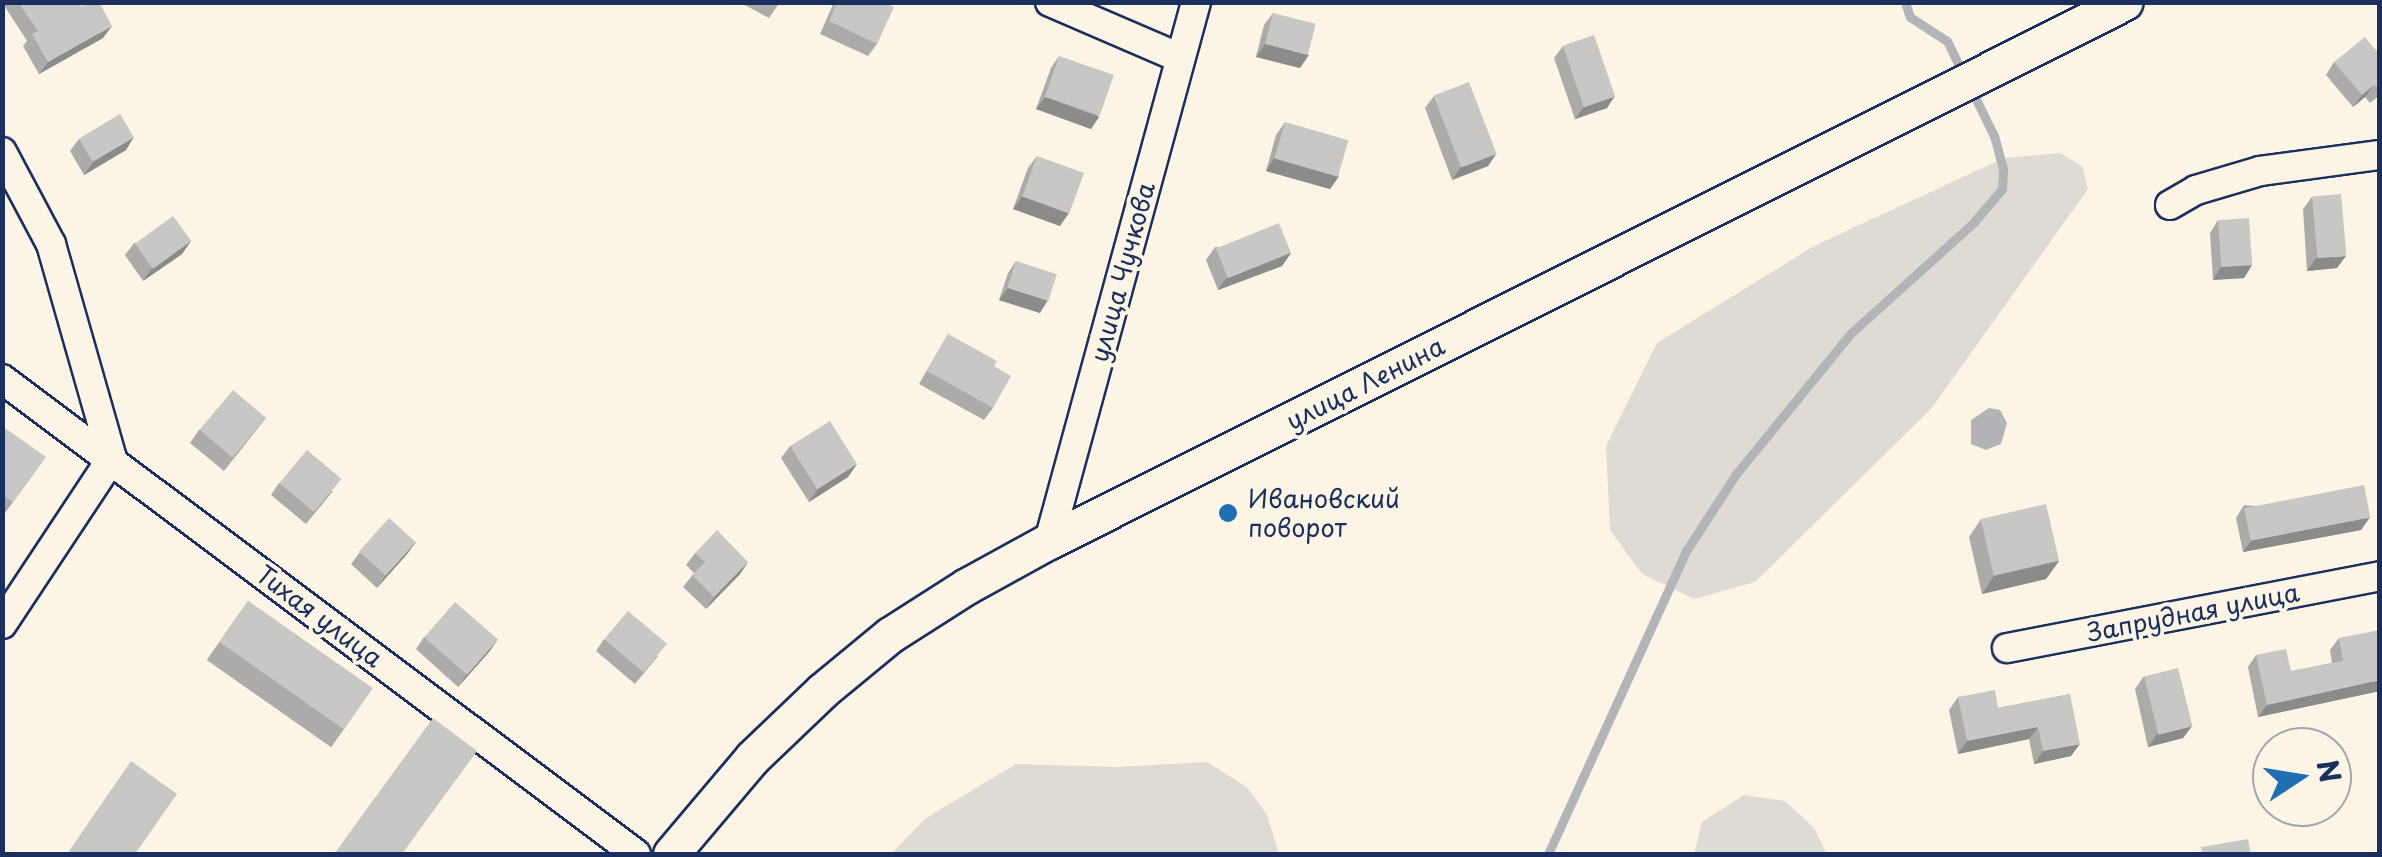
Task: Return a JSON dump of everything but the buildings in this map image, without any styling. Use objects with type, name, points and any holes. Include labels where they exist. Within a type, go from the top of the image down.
[{"type":"main road","name":"улица Ленина","points":[[672,854],[752,758],[822,691],[890,634],[1049,541],[2125,2]]},
{"type":"street","points":[[1050,2],[1180,58]]},
{"type":"street","name":"улица Чучкова","points":[[1049,541],[1196,2]]},
{"type":"street","points":[[2,152],[50,244],[112,458],[2,624]]},
{"type":"street","points":[[2170,205],[2196,190],[2260,171],[2380,156]]},
{"type":"street","name":"Тихая улица","points":[[2,379],[636,854]]},
{"type":"street","name":"Запрудная улица","points":[[2007,648],[2380,576]]},
{"type":"shaded area","points":[[2060,153],[2082,166],[2088,189],[1931,409],[1755,582],[1694,599],[1642,574],[1610,530],[1606,446],[1657,343],[1814,246],[2004,158]]},
{"type":"shaded area","points":[[1989,408],[2000,410],[2007,423],[2001,444],[1986,450],[1971,444],[1971,420]]},
{"type":"shaded area","points":[[1207,762],[1248,788],[1267,815],[1279,854],[891,854],[926,818],[1016,764],[1117,767]]},
{"type":"shaded area","points":[[1744,795],[1785,801],[1814,828],[1827,854],[1694,854],[1702,822]]},
{"type":"waterway","points":[[1905,2],[1910,17],[1947,41],[1964,76]]},
{"type":"waterway","points":[[1548,854],[1686,551],[1736,474],[1851,333],[1973,223],[2002,189],[2003,169],[1994,136],[1971,89]]},
{"type":"place","name":"Ивановский поворот","points":[[1228,513]]}]
